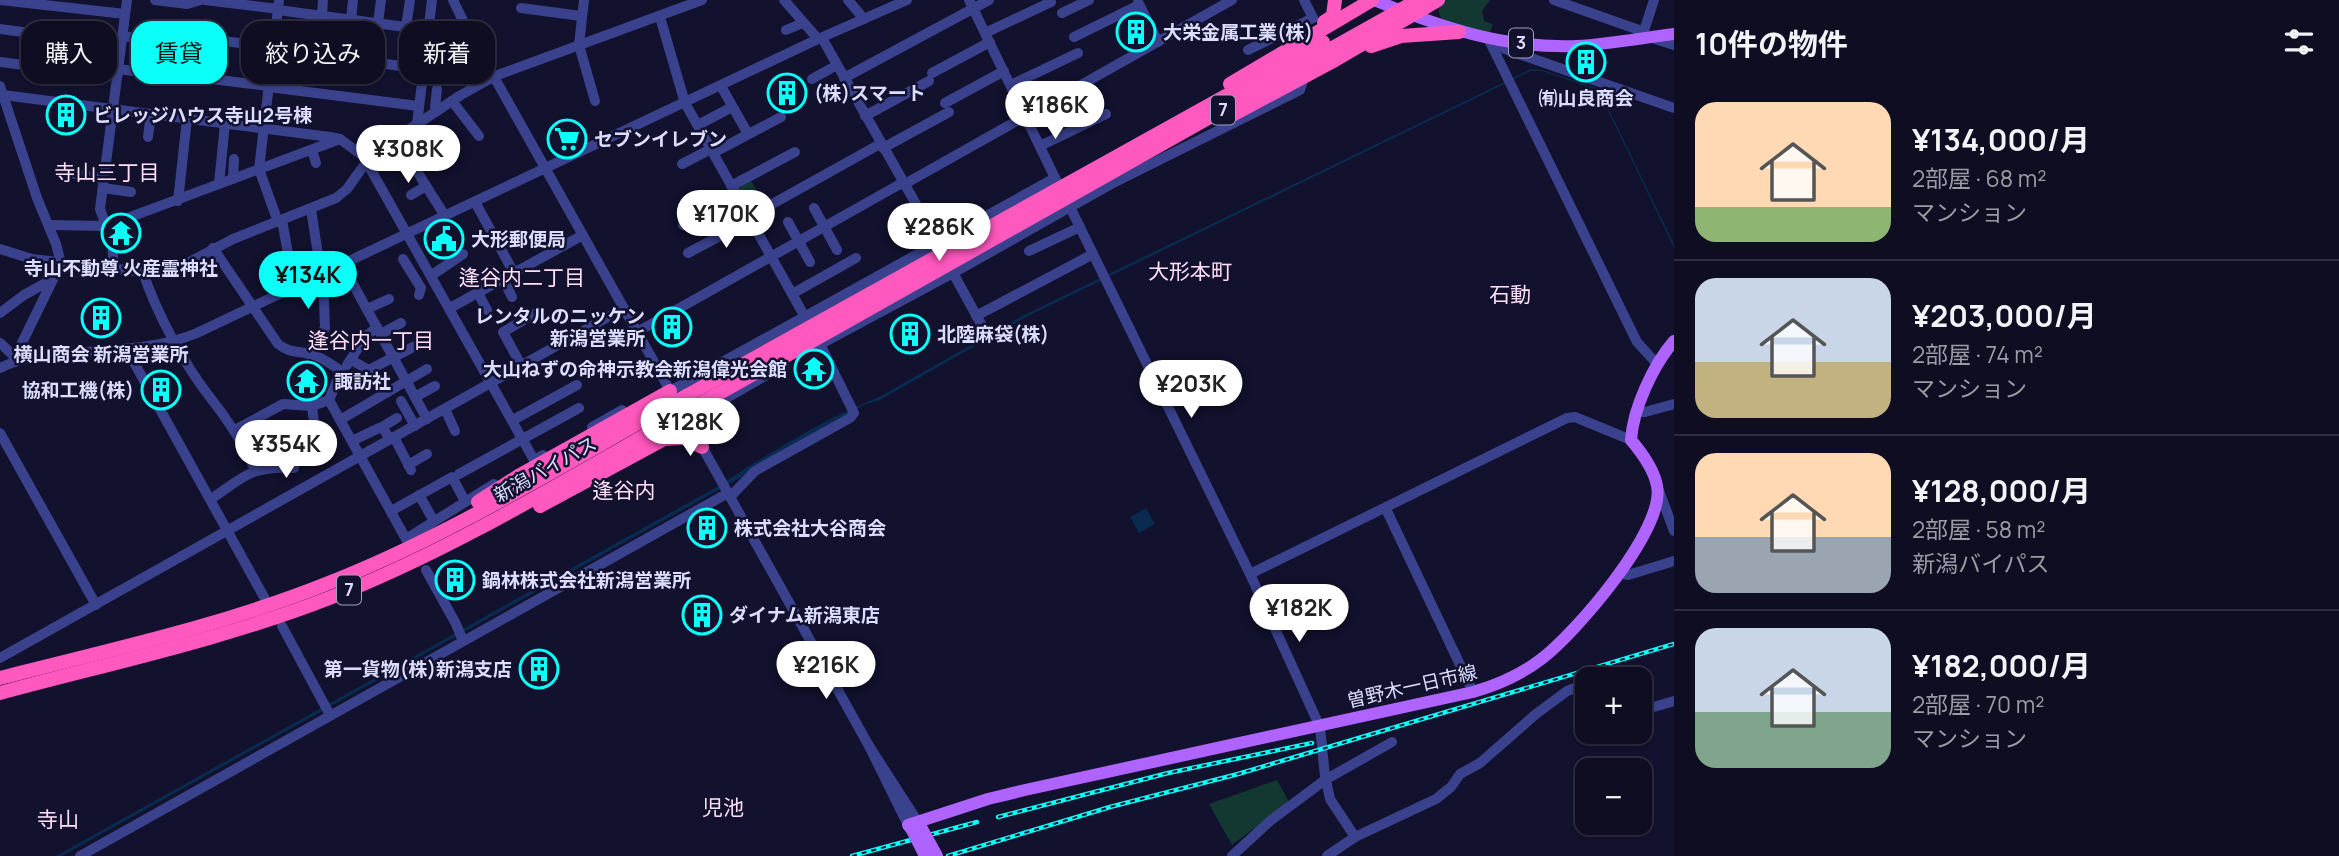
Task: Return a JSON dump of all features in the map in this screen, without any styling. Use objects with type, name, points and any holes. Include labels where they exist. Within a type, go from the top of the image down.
[{"type":"highway","points":[[1120,162],[1333,16],[1335,0]]},
{"type":"highway","points":[[1271,58],[1373,0]]},
{"type":"highway","name":"7","points":[[1401,7],[1418,0]]},
{"type":"highway","points":[[1120,162],[1186,139],[1304,78],[1329,50],[1401,7],[1437,1]]},
{"type":"highway","name":"新潟バイパス","points":[[0,678],[286,600],[410,547],[668,414],[689,408],[1120,162],[1329,50],[1401,7]]},
{"type":"highway","points":[[1329,50],[1401,36],[1454,31]]},
{"type":"highway","points":[[410,547],[520,475],[668,387]]},
{"type":"highway","points":[[398,569],[444,554],[664,439],[681,424],[689,408]]},
{"type":"highway","name":"新潟バイパス","points":[[0,692],[180,645],[281,615],[398,569],[532,500],[668,414]]},
{"type":"highway","points":[[664,439],[683,439],[702,447]]},
{"type":"main road","name":"3","points":[[1373,0],[1401,7],[1454,31],[1532,45],[1578,46],[1674,34]]},
{"type":"main road","points":[[1658,488],[1650,468],[1631,440],[1635,412],[1657,364],[1674,341]]},
{"type":"main road","name":"曽野木一日市線","points":[[915,826],[1025,790],[1473,692],[1515,677],[1543,658],[1594,606],[1619,573],[1650,524],[1658,488]]},
{"type":"main road","points":[[915,826],[925,856]]},
{"type":"main road","points":[[915,826],[937,856]]},
{"type":"street","points":[[0,0],[125,14]]},
{"type":"street","points":[[114,270],[112,242],[100,209],[127,0]]},
{"type":"street","points":[[155,0],[187,4],[203,0],[279,6],[360,21]]},
{"type":"street","points":[[322,16],[323,0]]},
{"type":"street","points":[[351,20],[354,0]]},
{"type":"street","points":[[379,21],[381,0]]},
{"type":"street","points":[[407,21],[410,0]]},
{"type":"street","points":[[429,21],[432,0]]},
{"type":"street","points":[[453,0],[463,21]]},
{"type":"street","points":[[584,0],[579,46],[595,101]]},
{"type":"street","points":[[671,0],[675,10]]},
{"type":"street","points":[[702,0],[495,76],[668,387],[689,408],[702,447],[915,826]]},
{"type":"street","points":[[784,0],[820,39],[837,65],[938,243]]},
{"type":"street","points":[[848,0],[864,19]]},
{"type":"street","points":[[0,368],[18,359],[175,341],[253,307],[907,0]]},
{"type":"street","points":[[844,78],[971,4],[989,0]]},
{"type":"street","points":[[1062,13],[1089,0]]},
{"type":"street","points":[[637,332],[1232,0]]},
{"type":"street","points":[[1248,50],[1313,18],[1304,0]]},
{"type":"street","points":[[1555,0],[1639,30],[1645,37],[1674,45]]},
{"type":"street","points":[[1645,37],[1654,0]]},
{"type":"street","points":[[1437,1],[1437,18],[1454,31]]},
{"type":"street","points":[[865,116],[930,77],[987,38],[1051,2]]},
{"type":"street","points":[[1073,37],[1138,3],[1158,42]]},
{"type":"street","points":[[329,400],[407,539],[465,501],[606,419],[805,317],[1056,179],[971,4]]},
{"type":"street","points":[[521,9],[582,16]]},
{"type":"street","points":[[660,17],[685,103],[805,317]]},
{"type":"street","points":[[786,30],[803,23]]},
{"type":"street","points":[[0,29],[184,44],[198,38],[241,44]]},
{"type":"street","points":[[1488,38],[1637,342],[1657,364]]},
{"type":"street","points":[[1488,38],[1505,49],[1674,108]]},
{"type":"street","points":[[1011,85],[1078,53]]},
{"type":"street","points":[[0,61],[193,78],[418,106]]},
{"type":"street","points":[[812,79],[837,65]]},
{"type":"street","points":[[688,253],[881,146],[1004,71]]},
{"type":"street","points":[[689,408],[820,344],[1156,161],[1300,90],[1304,78]]},
{"type":"street","points":[[269,84],[259,169],[280,221],[295,287]]},
{"type":"street","points":[[418,124],[421,84]]},
{"type":"street","points":[[0,249],[32,259],[114,270],[144,272],[178,268],[214,248],[336,198],[347,189],[367,160],[396,138],[481,84]]},
{"type":"street","points":[[720,86],[748,134]]},
{"type":"street","points":[[437,89],[437,111]]},
{"type":"street","points":[[18,359],[18,351],[61,263],[2,91],[114,110],[340,139],[367,160],[534,460]]},
{"type":"street","points":[[452,101],[479,135]]},
{"type":"street","points":[[698,125],[732,107]]},
{"type":"street","points":[[148,137],[151,114]]},
{"type":"street","points":[[1040,146],[1106,114]]},
{"type":"street","points":[[682,164],[781,117]]},
{"type":"street","points":[[178,201],[187,119]]},
{"type":"street","points":[[219,184],[225,123]]},
{"type":"street","points":[[396,138],[446,216]]},
{"type":"street","points":[[50,225],[106,226],[340,139]]},
{"type":"street","points":[[312,150],[316,163]]},
{"type":"street","points":[[731,186],[795,152]]},
{"type":"street","points":[[233,179],[234,159]]},
{"type":"street","points":[[75,174],[131,192]]},
{"type":"street","points":[[411,195],[426,186]]},
{"type":"street","points":[[683,225],[737,195]]},
{"type":"street","points":[[475,202],[514,273]]},
{"type":"street","points":[[1070,207],[1250,574],[1321,727],[1325,780],[1330,799],[1355,837]]},
{"type":"street","points":[[814,208],[836,250]]},
{"type":"street","points":[[308,354],[325,328],[322,274],[311,209]]},
{"type":"street","points":[[788,222],[810,262]]},
{"type":"street","points":[[1029,251],[1080,227]]},
{"type":"street","points":[[450,308],[583,235]]},
{"type":"street","points":[[214,248],[278,344],[286,351],[323,359],[341,371]]},
{"type":"street","points":[[432,275],[463,254]]},
{"type":"street","points":[[976,316],[1093,254]]},
{"type":"street","points":[[792,294],[856,258]]},
{"type":"street","points":[[419,295],[421,288],[406,263],[423,259]]},
{"type":"street","points":[[342,264],[427,419]]},
{"type":"street","points":[[144,272],[155,306],[209,396],[245,446],[255,470]]},
{"type":"street","points":[[953,273],[986,333]]},
{"type":"street","points":[[0,313],[24,295],[54,279]]},
{"type":"street","points":[[503,279],[512,297]]},
{"type":"street","points":[[478,293],[487,310]]},
{"type":"street","points":[[367,309],[389,299]]},
{"type":"street","points":[[0,658],[624,308]]},
{"type":"street","points":[[521,365],[503,332],[536,313]]},
{"type":"street","points":[[235,430],[284,404],[312,406],[329,400],[341,371],[366,336],[401,323]]},
{"type":"street","points":[[0,343],[18,359]]},
{"type":"street","points":[[79,856],[729,495],[755,471],[849,418],[853,410],[820,344]]},
{"type":"street","points":[[351,360],[369,370],[415,346]]},
{"type":"street","points":[[126,348],[264,597]]},
{"type":"street","points":[[340,420],[427,369]]},
{"type":"street","points":[[513,420],[577,385]]},
{"type":"street","points":[[415,397],[435,386]]},
{"type":"street","points":[[401,401],[415,426]]},
{"type":"street","points":[[1635,412],[1646,412],[1674,404]]},
{"type":"street","points":[[211,499],[255,470],[294,468],[293,456],[317,448],[312,406]]},
{"type":"street","points":[[459,474],[579,408]]},
{"type":"street","points":[[445,409],[455,431]]},
{"type":"street","points":[[1250,574],[1567,418],[1575,417],[1631,440]]},
{"type":"street","points":[[397,418],[382,427],[410,467],[427,454]]},
{"type":"street","points":[[352,441],[379,428]]},
{"type":"street","points":[[0,433],[96,605]]},
{"type":"street","points":[[391,511],[452,477],[465,501]]},
{"type":"street","points":[[1658,488],[1674,531]]},
{"type":"street","points":[[419,495],[434,521]]},
{"type":"street","points":[[1386,509],[1473,692]]},
{"type":"street","points":[[1619,573],[1628,575],[1674,561]]},
{"type":"street","points":[[426,570],[463,641]]},
{"type":"street","points":[[282,626],[330,715]]},
{"type":"street","points":[[1331,855],[1355,837],[1436,799],[1451,788],[1460,774],[1480,763],[1536,714],[1575,688]]},
{"type":"street","points":[[1652,707],[1674,701]]},
{"type":"street","points":[[1231,856],[1270,821],[1325,780],[1392,742]]},
{"type":"green space","points":[[1445,0],[1490,0],[1482,11],[1484,21],[1493,24],[1489,35],[1442,19],[1439,9]]},
{"type":"green space","points":[[749,177],[758,193],[741,202],[732,186]]},
{"type":"green space","points":[[1277,780],[1289,802],[1232,845],[1209,804]]},
{"type":"water","points":[[1531,69],[1543,70],[1599,89],[1674,248],[1598,90],[1542,71],[1531,71],[1026,317],[880,400],[864,405],[760,463],[740,478],[62,856],[56,856],[713,489],[803,434],[879,397],[1024,315]]},
{"type":"water","points":[[1146,508],[1155,524],[1139,533],[1130,517]]},
{"type":"railway","points":[[948,856],[1110,807],[1238,774],[1674,644]]},
{"type":"railway","points":[[998,817],[1168,773],[1312,743]]},
{"type":"railway","points":[[852,856],[977,822]]},
{"type":"place","name":"大栄金属工業(株)","points":[[1136,32]]},
{"type":"place","name":"㈲山良商会","points":[[1586,62]]},
{"type":"place","name":"(株)スマート","points":[[787,93]]},
{"type":"place","name":"ビレッジハウス寺山2号棟","points":[[66,115]]},
{"type":"place","name":"セブンイレブン","points":[[567,139]]},
{"type":"place","name":"寺山不動尊 火産霊神社","points":[[121,233]]},
{"type":"place","name":"大形郵便局","points":[[444,239]]},
{"type":"place","name":"横山商会 新潟営業所","points":[[101,318]]},
{"type":"place","name":"レンタルのニッケン 新潟営業所","points":[[672,327]]},
{"type":"place","name":"北陸麻袋(株)","points":[[910,334]]},
{"type":"place","name":"大山ねずの命神示教会新潟偉光会館","points":[[814,369]]},
{"type":"place","name":"諏訪社","points":[[307,381]]},
{"type":"place","name":"協和工機(株)","points":[[161,390]]},
{"type":"place","name":"株式会社大谷商会","points":[[707,528]]},
{"type":"place","name":"鍋林株式会社新潟営業所","points":[[455,580]]},
{"type":"place","name":"ダイナム新潟東店","points":[[702,615]]},
{"type":"place","name":"第一貨物(株)新潟支店","points":[[539,669]]},
{"type":"district","name":"寺山三丁目","points":[[107,173]]},
{"type":"district","name":"大形本町","points":[[1190,272]]},
{"type":"district","name":"逢谷内二丁目","points":[[522,278]]},
{"type":"district","name":"石動","points":[[1510,295]]},
{"type":"district","name":"逢谷内一丁目","points":[[371,341]]},
{"type":"district","name":"逢谷内","points":[[624,491]]},
{"type":"district","name":"児池","points":[[723,808]]},
{"type":"district","name":"寺山","points":[[58,820]]}]
